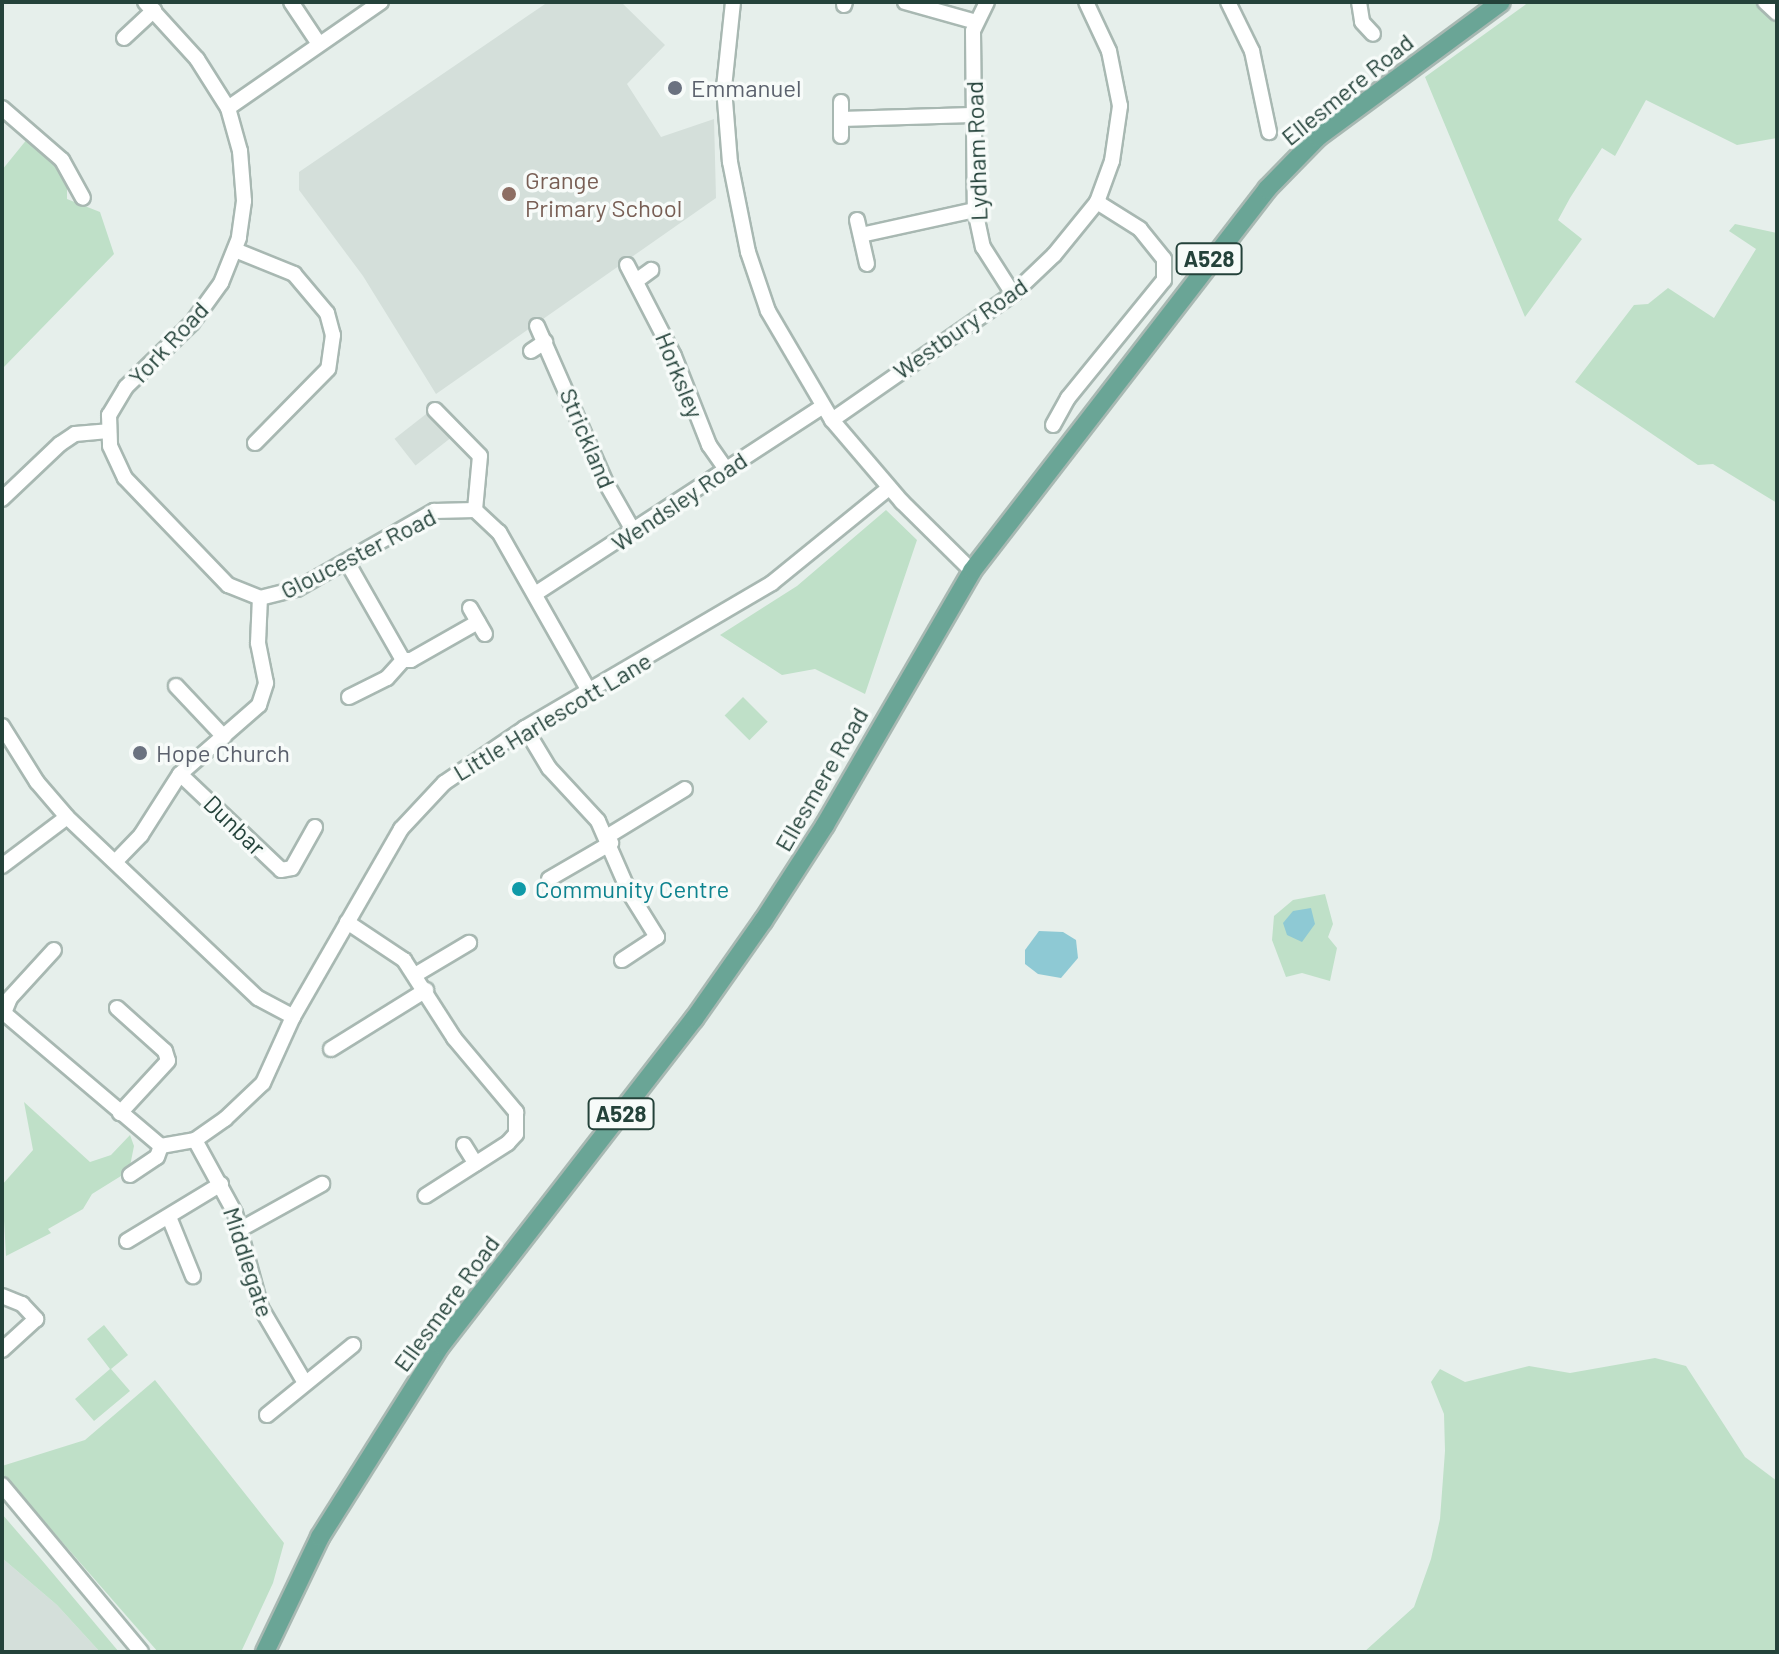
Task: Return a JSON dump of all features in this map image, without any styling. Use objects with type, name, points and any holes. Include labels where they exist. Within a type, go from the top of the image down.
[{"type":"main road","name":"Ellesmere Road","points":[[265,1652],[320,1537],[433,1357],[694,1019],[763,921],[825,825],[972,571],[1267,189],[1318,137],[1501,2]]},
{"type":"street","points":[[291,2],[319,44]]},
{"type":"street","points":[[228,108],[381,2]]},
{"type":"street","points":[[733,2],[724,113],[741,222],[768,311],[832,420],[889,488],[972,571]]},
{"type":"street","points":[[905,2],[976,22]]},
{"type":"street","name":"Lydham Road","points":[[987,2],[976,22],[972,115],[975,210],[983,247],[1013,294]]},
{"type":"street","points":[[1228,2],[1252,51],[1269,132]]},
{"type":"street","points":[[1359,2],[1364,32]]},
{"type":"street","points":[[1765,2],[1777,13]]},
{"type":"street","name":"Westbury Road","points":[[832,420],[1013,294],[1062,247],[1097,202],[1112,161],[1120,106],[1109,51],[1091,4]]},
{"type":"street","name":"York Road","points":[[108,431],[117,399],[199,314],[235,250],[244,179],[228,108],[197,59],[150,6],[124,38]]},
{"type":"street","points":[[841,102],[841,136]]},
{"type":"street","points":[[2,108],[62,160],[75,191]]},
{"type":"street","points":[[1249,113],[1264,108]]},
{"type":"street","points":[[841,119],[972,115]]},
{"type":"street","points":[[1053,425],[1053,408],[1164,280],[1164,259],[1140,229],[1097,202]]},
{"type":"street","points":[[861,235],[975,210]]},
{"type":"street","points":[[857,220],[867,264]]},
{"type":"street","points":[[235,250],[294,274],[327,313],[333,335],[328,369],[255,443]]},
{"type":"street","name":"Horksley","points":[[627,265],[674,356],[709,445],[726,469]]},
{"type":"street","points":[[636,281],[651,270]]},
{"type":"street","name":"Strickland","points":[[537,326],[606,483],[634,532]]},
{"type":"street","points":[[531,351],[545,342]]},
{"type":"street","name":"Wendsley Road","points":[[535,594],[822,407]]},
{"type":"street","points":[[435,410],[480,456],[475,510],[499,532],[589,691]]},
{"type":"street","points":[[2,499],[60,444],[75,434],[108,431]]},
{"type":"street","name":"Gloucester Road","points":[[108,431],[116,463],[140,495],[228,585],[260,598],[297,589],[434,511],[475,510]]},
{"type":"street","name":"Little Harlescott Lane","points":[[161,1146],[195,1140],[263,1083],[293,1017],[347,922],[401,829],[423,803],[473,760],[772,583],[889,488]]},
{"type":"street","points":[[347,562],[403,660]]},
{"type":"street","points":[[116,861],[141,835],[180,774],[259,705],[265,685],[258,643],[260,598]]},
{"type":"street","points":[[349,697],[387,678],[403,660],[411,660],[482,628],[470,608]]},
{"type":"street","points":[[176,686],[224,737]]},
{"type":"street","points":[[2,726],[37,782],[67,817],[258,998],[293,1017]]},
{"type":"street","points":[[525,728],[549,768],[589,807],[609,840],[619,872],[657,937],[622,960]]},
{"type":"street","name":"Dunbar","points":[[180,774],[281,870],[292,868],[315,827]]},
{"type":"street","points":[[549,879],[685,789]]},
{"type":"street","points":[[2,866],[67,817]]},
{"type":"street","points":[[347,922],[385,943],[415,975],[454,1038],[516,1112],[516,1134],[493,1153],[425,1196]]},
{"type":"street","points":[[415,975],[469,943]]},
{"type":"street","points":[[52,959],[10,998],[3,1013],[161,1146],[157,1157],[130,1175]]},
{"type":"street","points":[[331,1049],[426,990]]},
{"type":"street","points":[[119,1017],[165,1051],[168,1061],[120,1113]]},
{"type":"street","name":"Middlegate","points":[[195,1140],[221,1184],[241,1229],[261,1308],[305,1383]]},
{"type":"street","points":[[464,1145],[476,1164]]},
{"type":"street","points":[[127,1241],[221,1184]]},
{"type":"street","points":[[241,1229],[322,1184]]},
{"type":"street","points":[[169,1217],[193,1276]]},
{"type":"street","points":[[2,1296],[22,1304],[36,1319],[2,1350]]},
{"type":"street","points":[[267,1415],[353,1345]]},
{"type":"street","points":[[2,1485],[141,1652]]},
{"type":"shaded area","name":"Grange Primary School","points":[[548,2],[621,2],[665,45],[627,84],[661,137],[714,119],[716,198],[436,394],[363,276],[299,190],[299,172]]},
{"type":"shaded area","points":[[430,411],[451,438],[415,465],[395,439]]},
{"type":"shaded area","points":[[2,1558],[57,1605],[100,1652],[2,1652]]},
{"type":"green space","points":[[1529,2],[1756,2],[1777,21],[1777,138],[1737,145],[1646,100],[1615,156],[1602,148],[1570,198],[1558,220],[1582,239],[1525,317],[1425,77]]},
{"type":"green space","points":[[28,138],[67,171],[67,199],[100,212],[114,254],[2,369],[2,170]]},
{"type":"green space","points":[[1735,224],[1777,233],[1777,503],[1713,464],[1698,465],[1575,382],[1634,305],[1648,304],[1668,288],[1714,318],[1756,249],[1729,231]]},
{"type":"green space","points":[[886,510],[917,540],[865,694],[815,669],[782,675],[720,635],[797,586]]},
{"type":"green space","points":[[743,697],[768,722],[749,740],[725,715]]},
{"type":"green space","points":[[1325,894],[1333,924],[1328,937],[1337,948],[1330,981],[1302,973],[1286,977],[1272,940],[1274,916],[1293,900]]},
{"type":"green space","points":[[24,1102],[90,1162],[111,1155],[130,1135],[134,1146],[129,1171],[92,1194],[83,1209],[48,1229],[51,1233],[6,1256],[2,1185],[33,1150]]},
{"type":"green space","points":[[104,1325],[128,1355],[111,1369],[130,1391],[94,1421],[75,1399],[110,1369],[87,1339]]},
{"type":"green space","points":[[1655,1358],[1686,1366],[1745,1457],[1777,1481],[1777,1652],[1364,1652],[1414,1607],[1431,1559],[1440,1519],[1445,1451],[1444,1414],[1431,1382],[1440,1369],[1465,1382],[1529,1366],[1570,1373]]},
{"type":"green space","points":[[155,1380],[284,1543],[273,1583],[241,1652],[158,1652],[2,1473],[2,1466],[85,1440]]},
{"type":"green space","points":[[2,1514],[119,1652],[100,1652],[57,1605],[2,1558]]},
{"type":"water","points":[[1311,908],[1315,924],[1302,942],[1287,935],[1283,923],[1293,911]]},
{"type":"water","points":[[1039,931],[1063,932],[1076,940],[1078,958],[1061,978],[1038,974],[1025,964],[1025,950]]},
{"type":"place","name":"Emmanuel","points":[[675,88]]},
{"type":"place","name":"Grange Primary School","points":[[509,194]]},
{"type":"place","name":"Hope Church","points":[[140,753]]},
{"type":"place","name":"Community Centre","points":[[519,889]]}]
